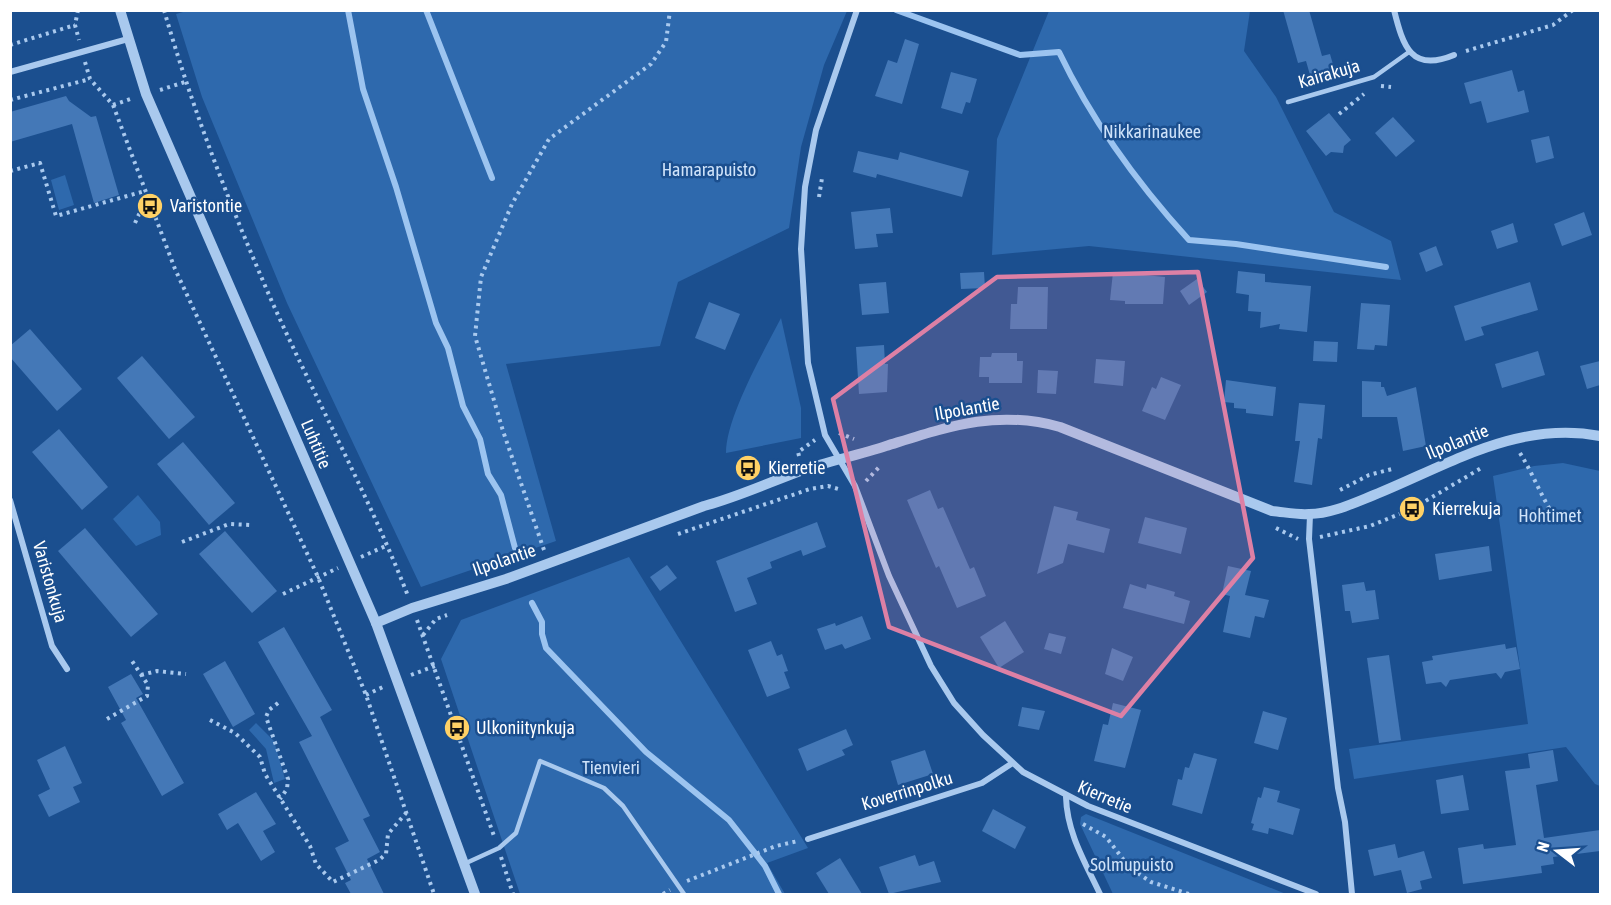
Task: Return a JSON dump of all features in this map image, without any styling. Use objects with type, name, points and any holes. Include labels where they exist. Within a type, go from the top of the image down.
[{"type":"street","name":"Luhtitie","points":[[120,10],[146,94],[376,623],[474,894]]},
{"type":"street","name":"Kierretie","points":[[857,10],[816,130],[805,187],[801,247],[808,363],[825,435],[855,486],[889,576],[931,666],[954,703],[1011,764],[1066,796],[1172,840],[1316,894]]},
{"type":"street","points":[[1394,10],[1402,41],[1409,52],[1426,61],[1440,61],[1454,55]]},
{"type":"street","points":[[10,72],[128,39]]},
{"type":"street","name":"Ilpolantie","points":[[376,623],[412,608],[506,579],[840,459],[955,424],[1005,418],[1035,420],[1060,427],[1272,511],[1310,514],[1341,508],[1406,482],[1480,448],[1514,438],[1549,432],[1600,436]]},
{"type":"street","name":"Varistonkuja","points":[[10,500],[52,646],[67,669]]},
{"type":"street","points":[[1310,514],[1309,539],[1352,894]]},
{"type":"street","name":"Koverrinpolku","points":[[808,839],[982,783],[1011,764]]},
{"type":"street","points":[[1066,796],[1066,814],[1072,835],[1101,894]]},
{"type":"lane","name":"Kairakuja","points":[[1288,102],[1374,77],[1409,52]]},
{"type":"lane","points":[[464,864],[499,848],[516,833],[540,761],[604,789],[623,806],[684,894]]},
{"type":"path","points":[[164,10],[185,82],[217,171],[273,304],[388,545],[423,635],[499,848],[513,894]]},
{"type":"path","points":[[548,562],[503,431],[475,336],[481,277],[512,204],[549,139],[651,64],[666,42],[670,10]]},
{"type":"path","points":[[1454,55],[1553,25],[1573,10]]},
{"type":"path","points":[[10,45],[75,25]]},
{"type":"path","points":[[10,100],[90,79],[113,105],[175,269],[318,577],[366,695],[434,894]]},
{"type":"path","points":[[1377,86],[1390,87]]},
{"type":"path","points":[[1339,114],[1370,90]]},
{"type":"path","points":[[10,171],[40,163],[56,216],[145,191]]},
{"type":"path","points":[[818,206],[823,173]]},
{"type":"path","points":[[135,223],[147,197]]},
{"type":"path","points":[[835,424],[837,432]]},
{"type":"path","points":[[1509,457],[1529,452]]},
{"type":"path","points":[[1520,453],[1532,472],[1540,495],[1554,516]]},
{"type":"path","points":[[675,535],[810,489],[828,486],[840,490],[855,486],[867,481],[880,465],[890,462]]},
{"type":"path","points":[[1269,524],[1295,539],[1309,539],[1370,526],[1412,509],[1489,464]]},
{"type":"path","points":[[182,542],[229,524],[250,525]]},
{"type":"path","points":[[283,594],[318,577]]},
{"type":"path","points":[[423,635],[436,619],[457,612]]},
{"type":"path","points":[[107,719],[147,696],[148,685],[132,662]]},
{"type":"path","points":[[141,675],[164,671],[175,675],[186,674]]},
{"type":"path","points":[[278,703],[269,710],[266,717],[288,779],[287,789],[280,799]]},
{"type":"path","points":[[210,720],[235,733],[254,748],[280,799],[310,846],[316,864],[333,882],[379,860],[386,854],[388,834],[406,813]]},
{"type":"path","points":[[1066,814],[1106,837],[1130,868],[1151,882],[1189,894]]},
{"type":"path","points":[[678,884],[776,846],[808,839]]},
{"type":"highlighted area","points":[[1198,272],[1253,558],[1121,716],[889,627],[833,399],[997,277]]},
{"type":"green space","name":"Hamarapuisto","points":[[190,10],[847,11],[824,65],[801,147],[789,228],[678,282],[660,346],[506,364],[556,541],[421,587],[287,303],[202,97],[176,14]]},
{"type":"green space","name":"Nikkarinaukee","points":[[1049,11],[1250,11],[1244,51],[1276,97],[1334,212],[1391,241],[1401,280],[1089,246],[992,255],[997,139]]},
{"type":"green space","points":[[65,175],[74,205],[59,210],[51,180]]},
{"type":"green space","points":[[781,318],[801,408],[801,438],[726,453],[732,421],[739,403]]},
{"type":"green space","name":"Hohtimet","points":[[1563,463],[1600,471],[1600,786],[1595,784],[1566,747],[1354,779],[1349,749],[1528,724],[1493,476],[1534,466]]},
{"type":"green space","points":[[138,495],[160,522],[161,535],[136,546],[113,519]]},
{"type":"green space","name":"Tienvieri","points":[[629,557],[808,848],[767,863],[785,894],[520,894],[441,659],[461,620]]},
{"type":"green space","points":[[256,723],[274,741],[285,779],[274,783],[266,749],[249,730]]},
{"type":"green space","name":"Solmupuisto","points":[[1086,814],[1286,894],[1113,894],[1080,824],[1081,817]]},
{"type":"building","points":[[1283,10],[1309,10],[1322,56],[1330,54],[1336,75],[1312,82],[1306,61],[1298,63]]},
{"type":"building","points":[[905,39],[919,44],[902,104],[875,96],[888,60],[897,63]]},
{"type":"building","points":[[1512,70],[1518,92],[1524,90],[1529,112],[1487,123],[1481,101],[1470,104],[1464,83]]},
{"type":"building","points":[[951,72],[977,79],[970,103],[966,102],[962,114],[941,108]]},
{"type":"building","points":[[66,96],[69,101],[91,117],[96,116],[119,195],[94,203],[72,124],[10,142],[10,112]]},
{"type":"building","points":[[1329,113],[1351,140],[1344,146],[1343,153],[1331,152],[1326,156],[1306,131]]},
{"type":"building","points":[[1393,117],[1415,141],[1396,157],[1375,133]]},
{"type":"building","points":[[1549,136],[1554,158],[1536,163],[1531,140]]},
{"type":"building","points":[[858,151],[898,160],[900,152],[969,171],[962,197],[877,174],[876,178],[853,172]]},
{"type":"building","points":[[890,208],[893,233],[876,234],[878,247],[855,249],[851,212]]},
{"type":"building","points":[[1584,212],[1592,235],[1562,246],[1554,224]]},
{"type":"building","points":[[1513,223],[1518,242],[1497,249],[1491,231]]},
{"type":"building","points":[[1436,246],[1443,265],[1426,272],[1419,253]]},
{"type":"building","points":[[1238,271],[1265,274],[1265,282],[1311,286],[1307,332],[1279,329],[1280,324],[1260,328],[1261,312],[1248,311],[1249,295],[1236,293]]},
{"type":"building","points":[[984,272],[985,288],[961,289],[960,273]]},
{"type":"building","points":[[1113,272],[1165,277],[1163,304],[1125,304],[1125,301],[1110,300]]},
{"type":"building","points":[[1197,279],[1207,292],[1189,305],[1180,291]]},
{"type":"building","points":[[886,282],[889,313],[862,315],[859,284]]},
{"type":"building","points":[[1530,282],[1538,310],[1481,327],[1484,335],[1465,341],[1454,306]]},
{"type":"building","points":[[1018,287],[1048,287],[1047,329],[1010,329],[1011,304],[1017,304]]},
{"type":"building","points":[[709,302],[740,314],[725,350],[695,338]]},
{"type":"building","points":[[1361,303],[1390,305],[1387,346],[1375,345],[1374,350],[1357,349]]},
{"type":"building","points":[[30,329],[82,389],[57,411],[10,357],[10,346]]},
{"type":"building","points":[[1314,341],[1338,342],[1337,362],[1313,361]]},
{"type":"building","points":[[884,345],[885,364],[888,364],[887,392],[859,394],[856,347]]},
{"type":"building","points":[[1538,351],[1545,375],[1502,388],[1495,364]]},
{"type":"building","points":[[992,353],[1017,353],[1017,361],[1023,361],[1022,383],[989,383],[989,377],[979,377],[980,357],[991,357]]},
{"type":"building","points":[[142,356],[195,417],[169,439],[117,378]]},
{"type":"building","points":[[1096,359],[1125,361],[1123,386],[1094,383]]},
{"type":"building","points":[[1600,361],[1600,385],[1587,389],[1580,366]]},
{"type":"building","points":[[1038,370],[1058,371],[1056,394],[1037,393]]},
{"type":"building","points":[[1161,377],[1181,385],[1165,420],[1142,411],[1152,387],[1156,389]]},
{"type":"building","points":[[1226,380],[1276,387],[1273,416],[1246,413],[1246,409],[1234,408],[1234,403],[1224,402]]},
{"type":"building","points":[[1362,381],[1381,382],[1381,387],[1384,387],[1387,396],[1416,387],[1426,446],[1403,451],[1397,417],[1362,417]]},
{"type":"building","points":[[1299,403],[1325,405],[1322,439],[1318,438],[1312,485],[1294,482],[1300,441],[1295,441]]},
{"type":"building","points":[[59,429],[108,487],[82,510],[32,452]]},
{"type":"building","points":[[183,442],[235,503],[209,525],[157,464]]},
{"type":"building","points":[[930,490],[938,509],[943,507],[970,569],[974,567],[986,596],[957,608],[939,566],[936,568],[907,500]]},
{"type":"building","points":[[1054,506],[1078,512],[1076,520],[1110,529],[1104,553],[1068,544],[1063,563],[1037,574]]},
{"type":"building","points":[[1145,517],[1187,528],[1181,554],[1138,543]]},
{"type":"building","points":[[817,522],[826,547],[803,556],[801,550],[770,562],[772,568],[747,578],[757,604],[735,612],[716,561]]},
{"type":"building","points":[[85,528],[158,614],[131,637],[58,551]]},
{"type":"building","points":[[225,531],[277,591],[252,613],[199,554]]},
{"type":"building","points":[[1489,546],[1492,571],[1439,580],[1435,554]]},
{"type":"building","points":[[667,565],[677,578],[660,591],[650,577]]},
{"type":"building","points":[[1228,566],[1251,571],[1245,595],[1269,600],[1264,618],[1255,616],[1250,638],[1223,632],[1230,596],[1222,594]]},
{"type":"building","points":[[1364,582],[1366,591],[1375,590],[1379,619],[1352,623],[1350,611],[1345,611],[1342,585]]},
{"type":"building","points":[[1130,584],[1146,589],[1147,584],[1175,592],[1174,596],[1190,601],[1184,624],[1123,608]]},
{"type":"building","points":[[862,616],[871,639],[845,649],[842,644],[825,650],[817,629],[835,623],[836,626]]},
{"type":"building","points":[[1005,621],[1024,652],[999,668],[980,637]]},
{"type":"building","points":[[284,627],[332,710],[320,717],[370,816],[363,819],[380,852],[367,859],[384,894],[351,894],[345,883],[351,880],[335,848],[349,841],[299,742],[312,736],[258,642]]},
{"type":"building","points":[[1049,633],[1066,637],[1061,654],[1044,649]]},
{"type":"building","points":[[771,641],[777,656],[782,654],[788,671],[784,672],[790,688],[767,697],[748,650]]},
{"type":"building","points":[[1505,644],[1506,649],[1516,647],[1520,669],[1505,672],[1501,679],[1496,673],[1450,680],[1446,687],[1441,682],[1426,684],[1422,662],[1433,660],[1432,656]]},
{"type":"building","points":[[1112,648],[1133,657],[1123,681],[1105,674]]},
{"type":"building","points":[[1389,655],[1401,740],[1379,743],[1367,658]]},
{"type":"building","points":[[225,661],[255,714],[233,727],[203,674]]},
{"type":"building","points":[[131,674],[143,694],[136,698],[184,783],[162,796],[121,723],[126,720],[108,687]]},
{"type":"building","points":[[1113,703],[1141,710],[1125,768],[1094,761],[1103,724],[1108,725]]},
{"type":"building","points":[[1022,707],[1045,711],[1039,730],[1018,726]]},
{"type":"building","points":[[1263,711],[1287,718],[1278,750],[1254,743]]},
{"type":"building","points":[[846,729],[853,745],[842,750],[845,755],[807,771],[798,749]]},
{"type":"building","points":[[65,746],[82,783],[73,787],[80,802],[49,817],[38,795],[50,789],[37,760]]},
{"type":"building","points":[[925,750],[933,774],[898,785],[891,761]]},
{"type":"building","points":[[1553,750],[1558,781],[1536,785],[1544,838],[1600,830],[1600,851],[1553,857],[1554,864],[1541,866],[1542,873],[1463,884],[1458,848],[1483,844],[1484,849],[1516,845],[1505,771],[1530,768],[1528,754]]},
{"type":"building","points":[[1194,753],[1217,759],[1202,814],[1172,805],[1178,779],[1182,780],[1185,767],[1189,768]]},
{"type":"building","points":[[1463,775],[1469,810],[1441,814],[1436,780]]},
{"type":"building","points":[[1264,787],[1280,791],[1277,802],[1300,809],[1293,835],[1269,828],[1268,834],[1252,830],[1254,824],[1251,823],[1258,797],[1261,798]]},
{"type":"building","points":[[256,792],[276,824],[263,831],[275,852],[261,861],[238,823],[227,830],[218,814]]},
{"type":"building","points":[[993,809],[1026,827],[1015,849],[982,831]]},
{"type":"building","points":[[1395,844],[1398,858],[1424,851],[1432,878],[1420,881],[1422,889],[1407,893],[1401,870],[1374,876],[1368,850]]},
{"type":"building","points":[[915,855],[919,866],[934,861],[941,882],[889,894],[879,867]]},
{"type":"building","points":[[840,858],[862,894],[829,894],[816,873]]},
{"type":"waterway","points":[[348,10],[363,89],[396,187],[436,323],[448,348],[463,406],[480,439],[488,474],[501,495],[515,548]]},
{"type":"waterway","points":[[426,10],[492,178]]},
{"type":"waterway","points":[[896,10],[1020,55],[1059,52],[1086,103],[1117,151],[1189,240],[1236,244],[1386,267]]},
{"type":"waterway","points":[[532,603],[542,622],[542,634],[546,648],[646,752],[729,820],[765,866],[779,894]]},
{"type":"place","name":"Varistontie","points":[[150,206]]},
{"type":"place","name":"Kierretie","points":[[748,468]]},
{"type":"place","name":"Kierrekuja","points":[[1412,509]]},
{"type":"place","name":"Ulkoniitynkuja","points":[[457,728]]}]
